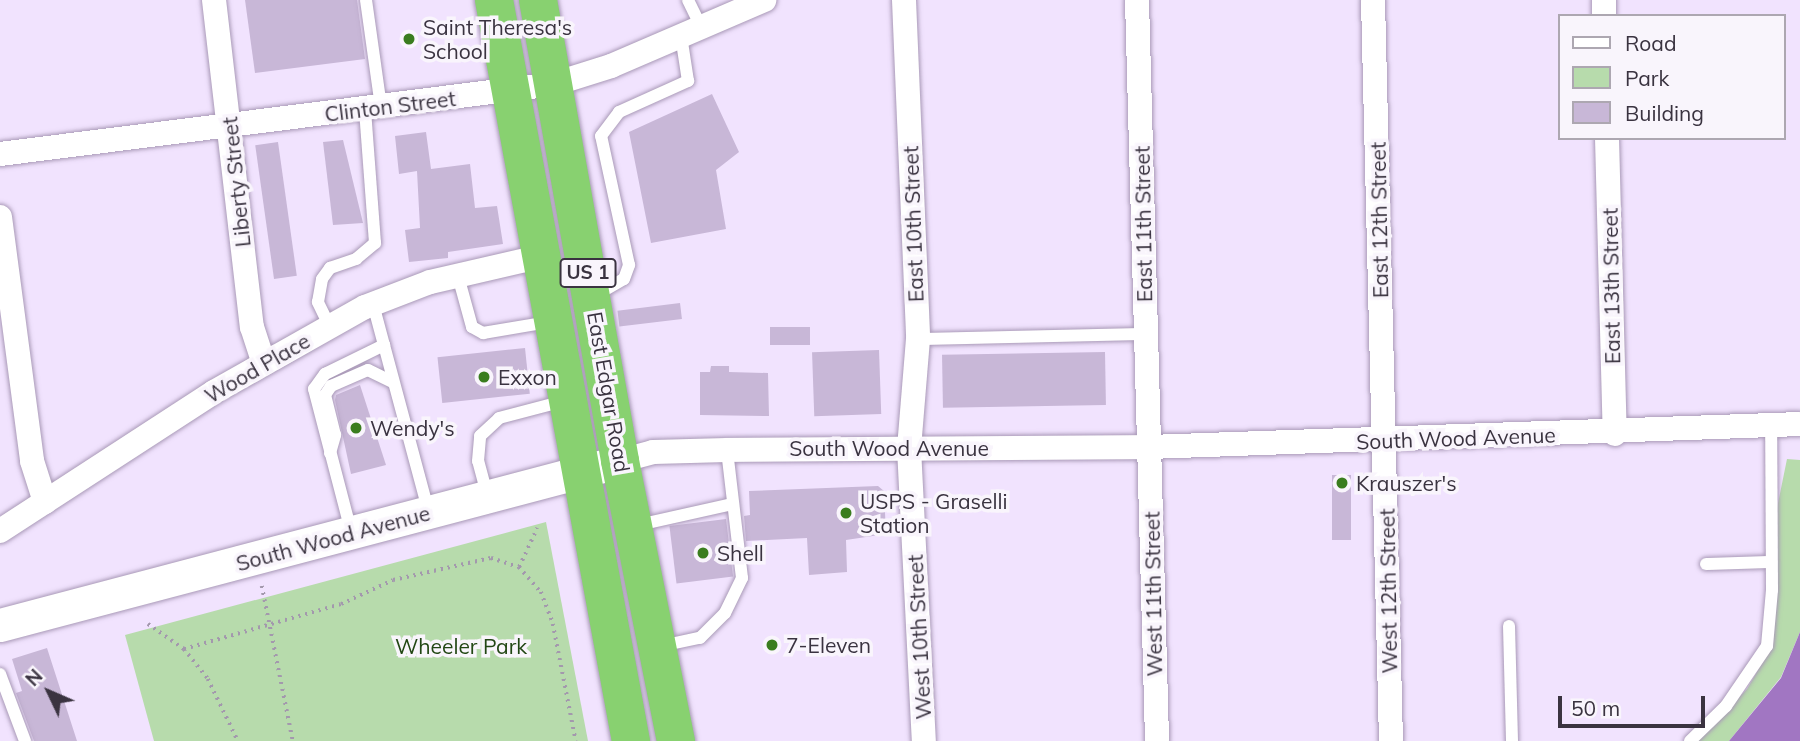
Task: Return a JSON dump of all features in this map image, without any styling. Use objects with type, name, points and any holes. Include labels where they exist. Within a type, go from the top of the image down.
[{"type":"highway","name":"East Edgar Road","points":[[494,0],[512,90],[538,257],[631,741]]},
{"type":"highway","name":"East Edgar Road","points":[[538,0],[620,461],[676,741]]},
{"type":"main road","name":"South Wood Avenue","points":[[0,625],[352,535],[620,461]]},
{"type":"street","name":"Liberty Street","points":[[214,0],[252,327],[264,363]]},
{"type":"street","name":"Clinton Street","points":[[0,154],[554,84],[691,32],[764,0]]},
{"type":"street","name":"East 10th Street","points":[[904,0],[918,339],[909,449]]},
{"type":"street","name":"East 11th Street","points":[[1137,0],[1149,447]]},
{"type":"street","name":"East 12th Street","points":[[1373,0],[1384,440]]},
{"type":"street","name":"East 13th Street","points":[[1608,140],[1615,433]]},
{"type":"street","points":[[0,217],[32,461],[45,502]]},
{"type":"street","name":"Wood Place","points":[[0,531],[264,363],[373,304],[458,276],[538,257]]},
{"type":"street","name":"South Wood Avenue","points":[[620,461],[653,452],[1149,447],[1615,433],[1800,424]]},
{"type":"street","name":"West 12th Street","points":[[1384,440],[1391,741]]},
{"type":"street","name":"West 11th Street","points":[[1149,447],[1157,741]]},
{"type":"street","name":"West 10th Street","points":[[909,449],[924,741]]},
{"type":"lane","points":[[330,327],[318,302],[322,279],[330,268],[356,259],[376,243],[374,59],[366,0]]},
{"type":"lane","points":[[592,297],[624,279],[629,265],[601,135],[619,112],[688,81],[691,32],[688,0]]},
{"type":"lane","points":[[458,276],[472,327],[483,332],[552,322]]},
{"type":"lane","points":[[373,304],[429,513]]},
{"type":"lane","points":[[918,339],[1146,334]]},
{"type":"lane","points":[[352,535],[314,399],[317,379],[384,345]]},
{"type":"lane","points":[[329,455],[335,435],[325,395],[331,386],[368,370],[393,382]]},
{"type":"lane","points":[[488,498],[478,461],[480,436],[499,418],[566,401]]},
{"type":"lane","points":[[1690,741],[1726,706],[1767,646],[1771,426]]},
{"type":"lane","points":[[658,646],[700,638],[737,594],[742,561],[727,450]]},
{"type":"lane","points":[[634,526],[733,504]]},
{"type":"lane","points":[[1706,564],[1770,562]]},
{"type":"lane","points":[[1509,626],[1512,741]]},
{"type":"lane","points":[[0,674],[25,741]]},
{"type":"path","points":[[519,567],[537,528]]},
{"type":"path","points":[[184,649],[270,627],[341,604],[393,580],[491,558],[519,567],[541,592],[553,624],[576,741]]},
{"type":"path","points":[[262,586],[293,741]]},
{"type":"path","points":[[148,624],[184,649],[208,679],[238,741]]},
{"type":"green space","points":[[1787,459],[1800,460],[1800,632],[1781,677],[1729,741],[1697,741],[1747,689],[1772,646],[1776,513]]},
{"type":"green space","name":"Wheeler Park","points":[[546,522],[588,741],[154,741],[125,635]]},
{"type":"shaded area","points":[[1800,632],[1800,741],[1729,741],[1781,678]]},
{"type":"building","points":[[245,0],[357,0],[365,59],[255,73]]},
{"type":"building","points":[[712,94],[739,152],[716,170],[726,229],[651,243],[629,132]]},
{"type":"building","points":[[426,132],[431,169],[470,164],[475,208],[497,206],[503,244],[448,252],[448,258],[409,262],[405,230],[420,228],[417,171],[399,174],[395,136]]},
{"type":"building","points":[[343,140],[363,223],[333,225],[323,142]]},
{"type":"building","points":[[278,142],[297,276],[274,279],[255,145]]},
{"type":"building","points":[[680,303],[682,319],[619,327],[617,311]]},
{"type":"building","points":[[770,327],[810,327],[810,345],[770,345]]},
{"type":"building","name":"Exxon","points":[[525,348],[530,394],[442,403],[437,357]]},
{"type":"building","points":[[879,350],[881,414],[814,416],[812,352]]},
{"type":"building","points":[[1105,352],[1106,405],[943,408],[942,355]]},
{"type":"building","points":[[711,366],[729,366],[729,372],[768,373],[769,416],[700,415],[700,372],[710,372]]},
{"type":"building","name":"Wendy's","points":[[360,385],[386,465],[351,474],[335,400],[336,395]]},
{"type":"building","points":[[1332,475],[1351,475],[1351,540],[1332,540]]},
{"type":"building","name":"USPS - Graselli Station","points":[[878,486],[884,491],[886,534],[846,540],[847,572],[809,575],[807,538],[746,541],[744,516],[750,515],[749,491]]},
{"type":"building","name":"Shell","points":[[726,519],[733,577],[676,584],[669,526]]},
{"type":"building","points":[[47,648],[77,741],[34,741],[16,693],[22,691],[12,659]]},
{"type":"place","name":"Saint Theresa's School","points":[[409,39]]},
{"type":"place","name":"Exxon","points":[[484,377]]},
{"type":"place","name":"Wendy's","points":[[356,428]]},
{"type":"place","name":"Krauszer's","points":[[1342,483]]},
{"type":"place","name":"USPS - Graselli Station","points":[[846,513]]},
{"type":"place","name":"Shell","points":[[703,553]]},
{"type":"place","name":"7-Eleven","points":[[772,645]]}]
